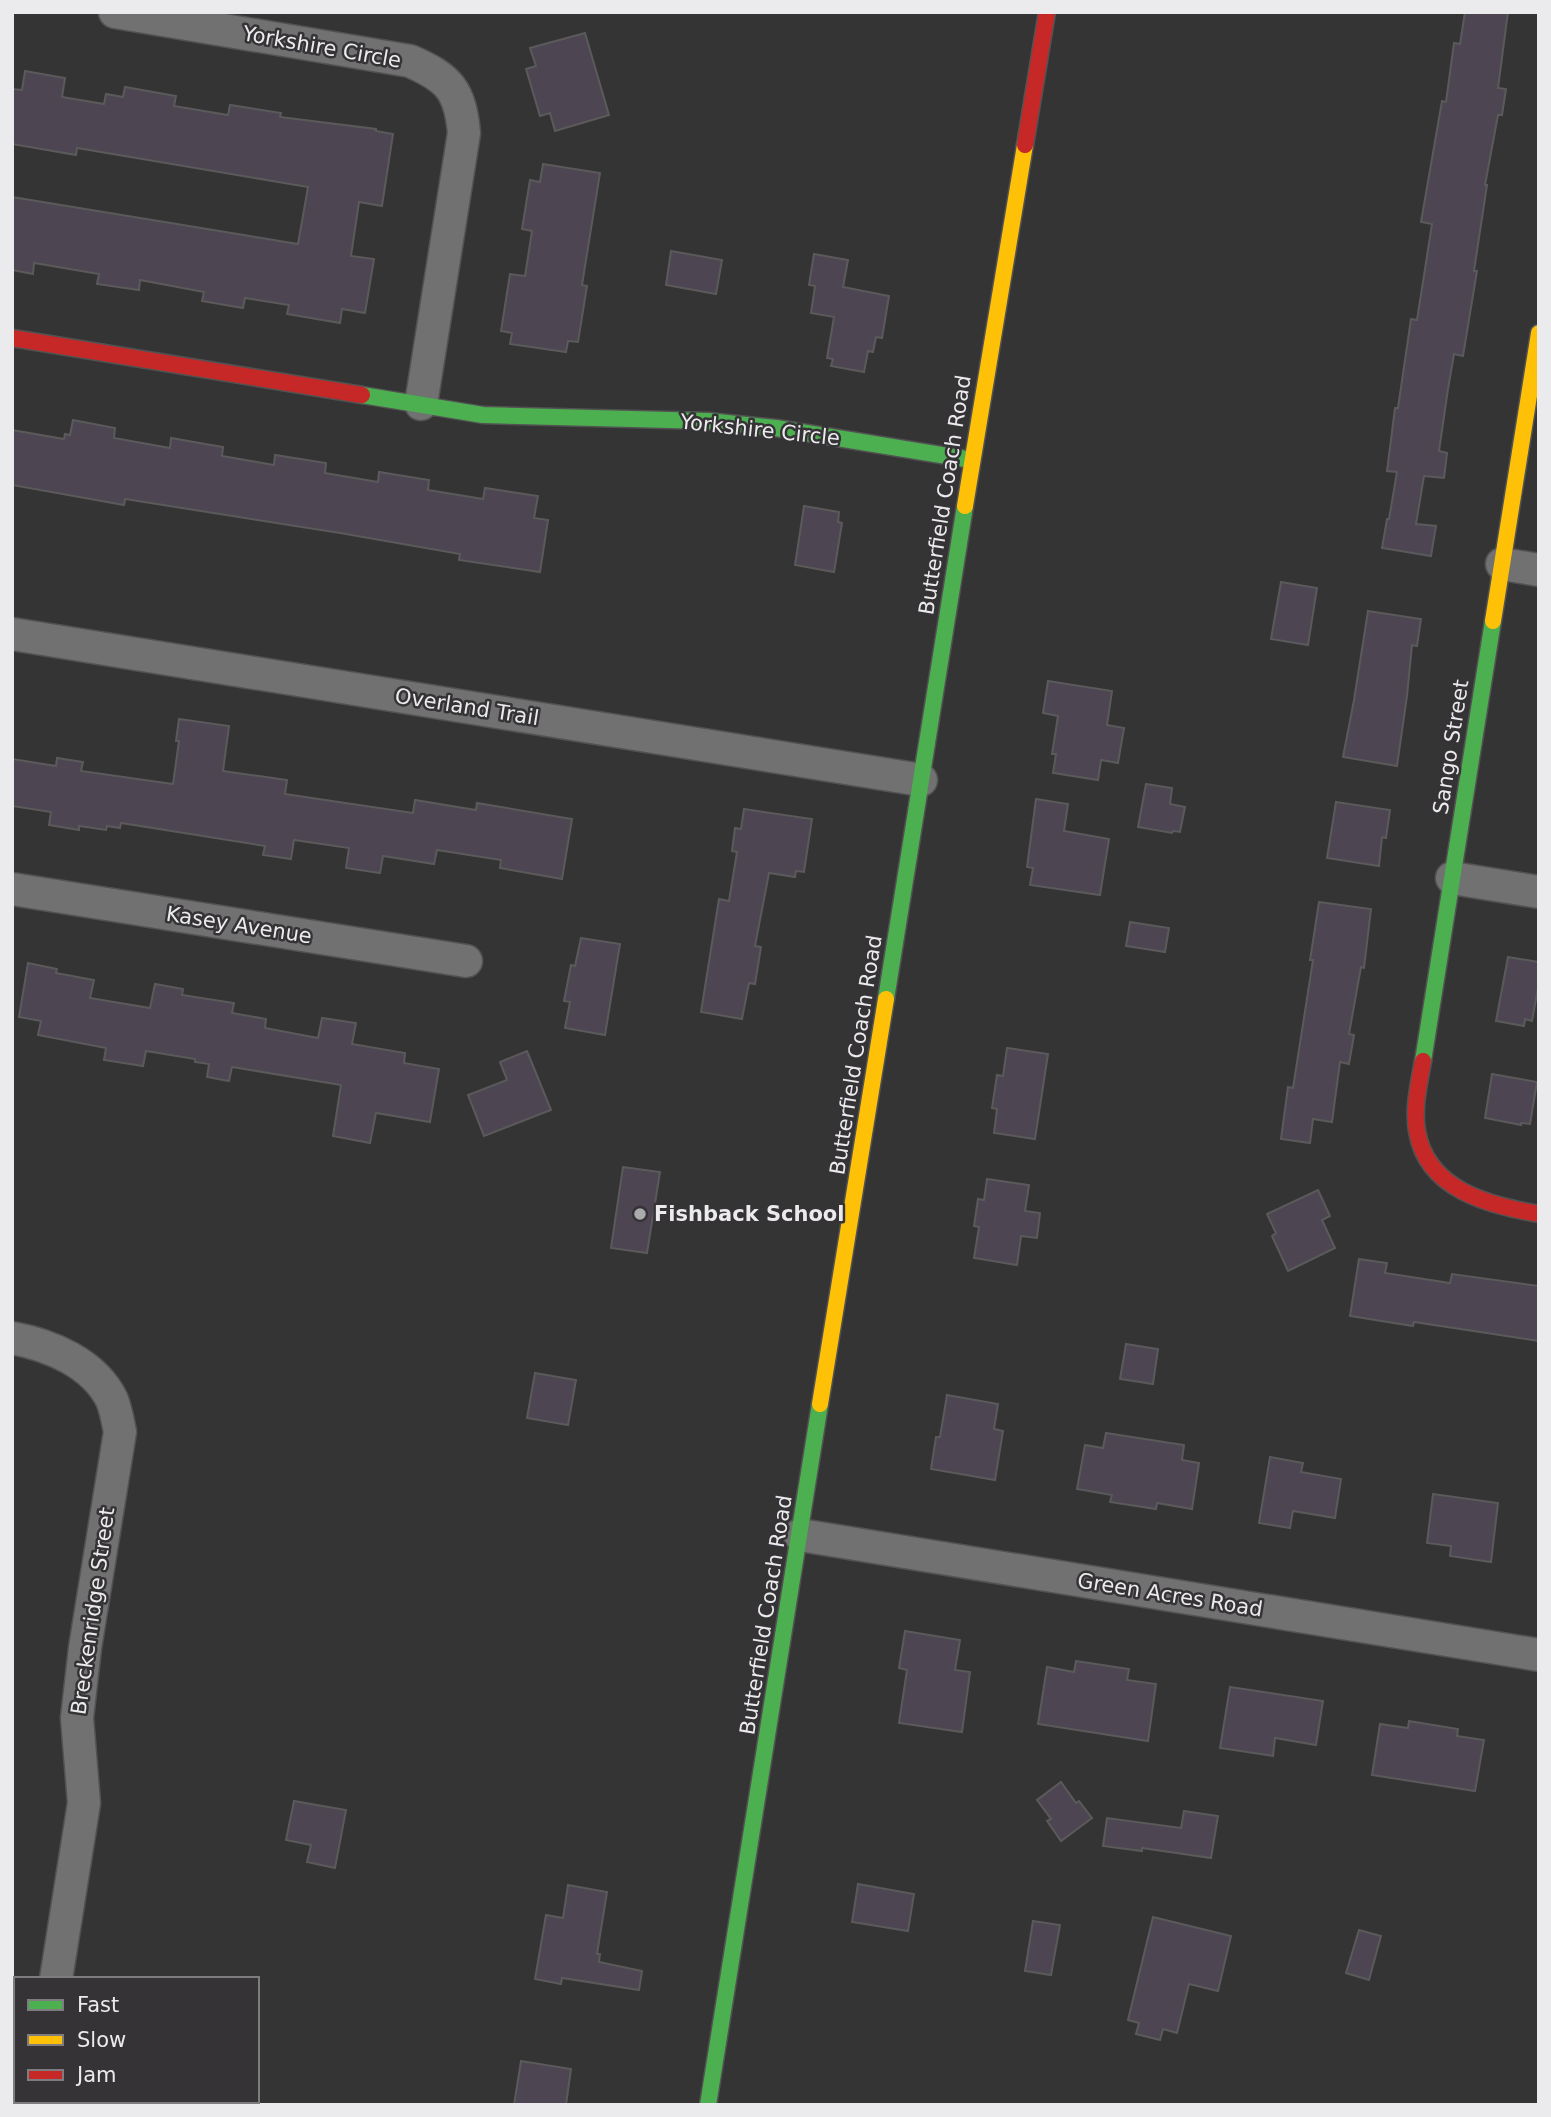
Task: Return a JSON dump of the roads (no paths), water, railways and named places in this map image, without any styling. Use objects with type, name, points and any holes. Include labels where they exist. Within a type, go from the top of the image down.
[{"type":"main road","name":"Butterfield Coach Road","points":[[708,2105],[972,460],[1047,12]]},
{"type":"main road","name":"Sango Street","points":[[1539,332],[1417,1097],[1417,1135],[1430,1166],[1461,1194],[1504,1208],[1539,1214]]},
{"type":"main road","name":"Yorkshire Circle","points":[[12,338],[483,415],[709,421],[776,428],[972,460]]},
{"type":"street","name":"Yorkshire Circle","points":[[115,12],[410,61],[433,71],[450,85],[461,107],[464,133],[421,404]]},
{"type":"street","points":[[1502,564],[1539,570]]},
{"type":"street","name":"Overland Trail","points":[[12,634],[921,780]]},
{"type":"street","points":[[1451,878],[1539,892]]},
{"type":"street","name":"Kasey Avenue","points":[[12,889],[466,961]]},
{"type":"street","name":"Breckenridge Street","points":[[12,1338],[59,1352],[94,1374],[112,1401],[120,1432],[83,1660],[77,1718],[84,1803],[56,1977]]},
{"type":"street","name":"Green Acres Road","points":[[800,1535],[1539,1655]]},
{"type":"place","name":"Fishback School","points":[[640,1214]]}]
